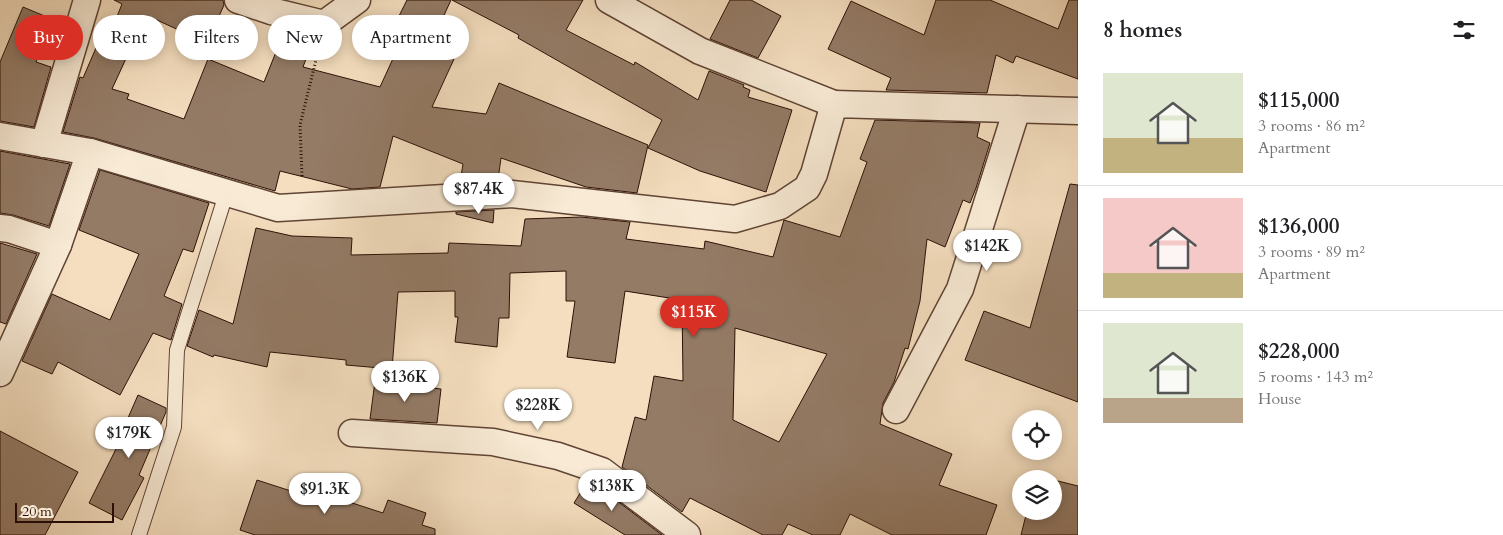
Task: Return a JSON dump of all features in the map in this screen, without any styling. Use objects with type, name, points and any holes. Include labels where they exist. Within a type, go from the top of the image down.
[{"type":"street","points":[[44,144],[87,0]]},
{"type":"street","points":[[238,0],[287,15]]},
{"type":"street","points":[[336,15],[357,0]]},
{"type":"street","points":[[609,0],[700,51],[834,104],[1078,111]]},
{"type":"street","points":[[0,136],[90,152],[278,208],[512,194],[734,219],[780,206],[807,188],[814,174],[834,104]]},
{"type":"street","points":[[896,410],[960,289],[1017,109]]},
{"type":"street","points":[[0,374],[58,245],[90,152]]},
{"type":"street","points":[[0,228],[9,229],[58,245]]},
{"type":"street","points":[[352,433],[494,442],[558,456],[602,471],[687,535]]},
{"type":"lane","points":[[139,535],[174,427],[177,350],[226,194]]},
{"type":"path","points":[[304,206],[300,125],[315,60]]},
{"type":"building","points":[[114,0],[223,0],[224,5],[220,15],[175,15],[175,28],[165,24],[165,15],[118,15],[122,4]]},
{"type":"building","points":[[407,0],[451,0],[444,15],[400,15]]},
{"type":"building","points":[[452,0],[583,0],[566,30],[634,65],[635,62],[698,100],[709,71],[744,85],[743,87],[750,90],[748,97],[792,110],[766,192],[700,171],[648,148],[662,120],[518,38],[519,35]]},
{"type":"building","points":[[730,0],[751,0],[781,16],[758,58],[710,39]]},
{"type":"building","points":[[936,0],[990,0],[1058,29],[1069,0],[1078,0],[1078,79],[1016,56],[1013,63],[996,55],[987,93],[886,90],[891,78],[828,49],[851,1],[924,35]]},
{"type":"building","points":[[23,7],[42,15],[20,15]]},
{"type":"building","points":[[15,26],[15,60],[37,60],[36,62],[51,67],[34,127],[0,121],[0,62]]},
{"type":"building","points":[[93,55],[93,60],[125,60],[112,89],[129,94],[127,99],[184,119],[208,60],[264,82],[273,60],[306,60],[303,67],[380,87],[392,60],[454,60],[432,107],[486,114],[499,83],[648,145],[637,193],[586,187],[501,158],[498,180],[460,182],[463,164],[393,136],[380,187],[352,189],[280,171],[275,191],[94,138],[63,132],[80,77],[83,78]]},
{"type":"building","points":[[875,120],[980,123],[977,137],[990,143],[970,203],[963,200],[945,247],[927,239],[920,301],[908,349],[905,348],[894,382],[883,403],[880,424],[952,454],[939,485],[997,505],[986,535],[892,535],[850,514],[840,535],[813,535],[788,524],[782,535],[763,535],[690,498],[682,512],[622,467],[635,417],[646,420],[654,376],[683,381],[682,300],[625,291],[615,363],[567,357],[575,301],[566,301],[566,271],[510,273],[509,318],[499,318],[497,347],[455,342],[458,317],[455,317],[455,291],[398,292],[392,369],[346,365],[346,360],[270,352],[267,367],[214,355],[213,357],[187,346],[199,310],[233,324],[256,228],[292,236],[352,238],[351,255],[448,253],[449,243],[521,246],[525,219],[581,217],[630,222],[626,239],[704,249],[705,241],[773,257],[784,220],[840,237],[867,162],[860,159]],"holes":[[[735,328],[827,354],[779,442],[733,420]]]},
{"type":"building","points":[[0,151],[70,164],[49,226],[0,213]]},
{"type":"building","points":[[100,170],[209,203],[193,252],[183,249],[164,296],[182,304],[171,340],[153,333],[120,395],[58,362],[52,374],[22,361],[52,294],[110,320],[139,254],[79,230]]},
{"type":"building","points":[[1070,184],[1078,185],[1078,402],[965,360],[984,311],[1030,328]]},
{"type":"building","points":[[494,210],[493,223],[456,214],[456,212]]},
{"type":"building","points":[[0,243],[37,254],[6,324],[0,322]]},
{"type":"building","points":[[375,381],[441,389],[437,423],[370,419]]},
{"type":"building","points":[[138,395],[166,408],[166,412],[139,475],[144,478],[122,520],[89,503],[123,435],[121,434]]},
{"type":"building","points":[[0,431],[78,472],[45,535],[0,535]]},
{"type":"building","points":[[257,480],[294,492],[297,485],[383,513],[388,500],[426,513],[422,525],[435,529],[435,535],[255,535],[240,530]]},
{"type":"building","points":[[587,482],[595,484],[662,535],[625,535],[574,503]]},
{"type":"building","points":[[1062,482],[1078,486],[1078,535],[1021,535],[1025,520],[1062,520]]}]
